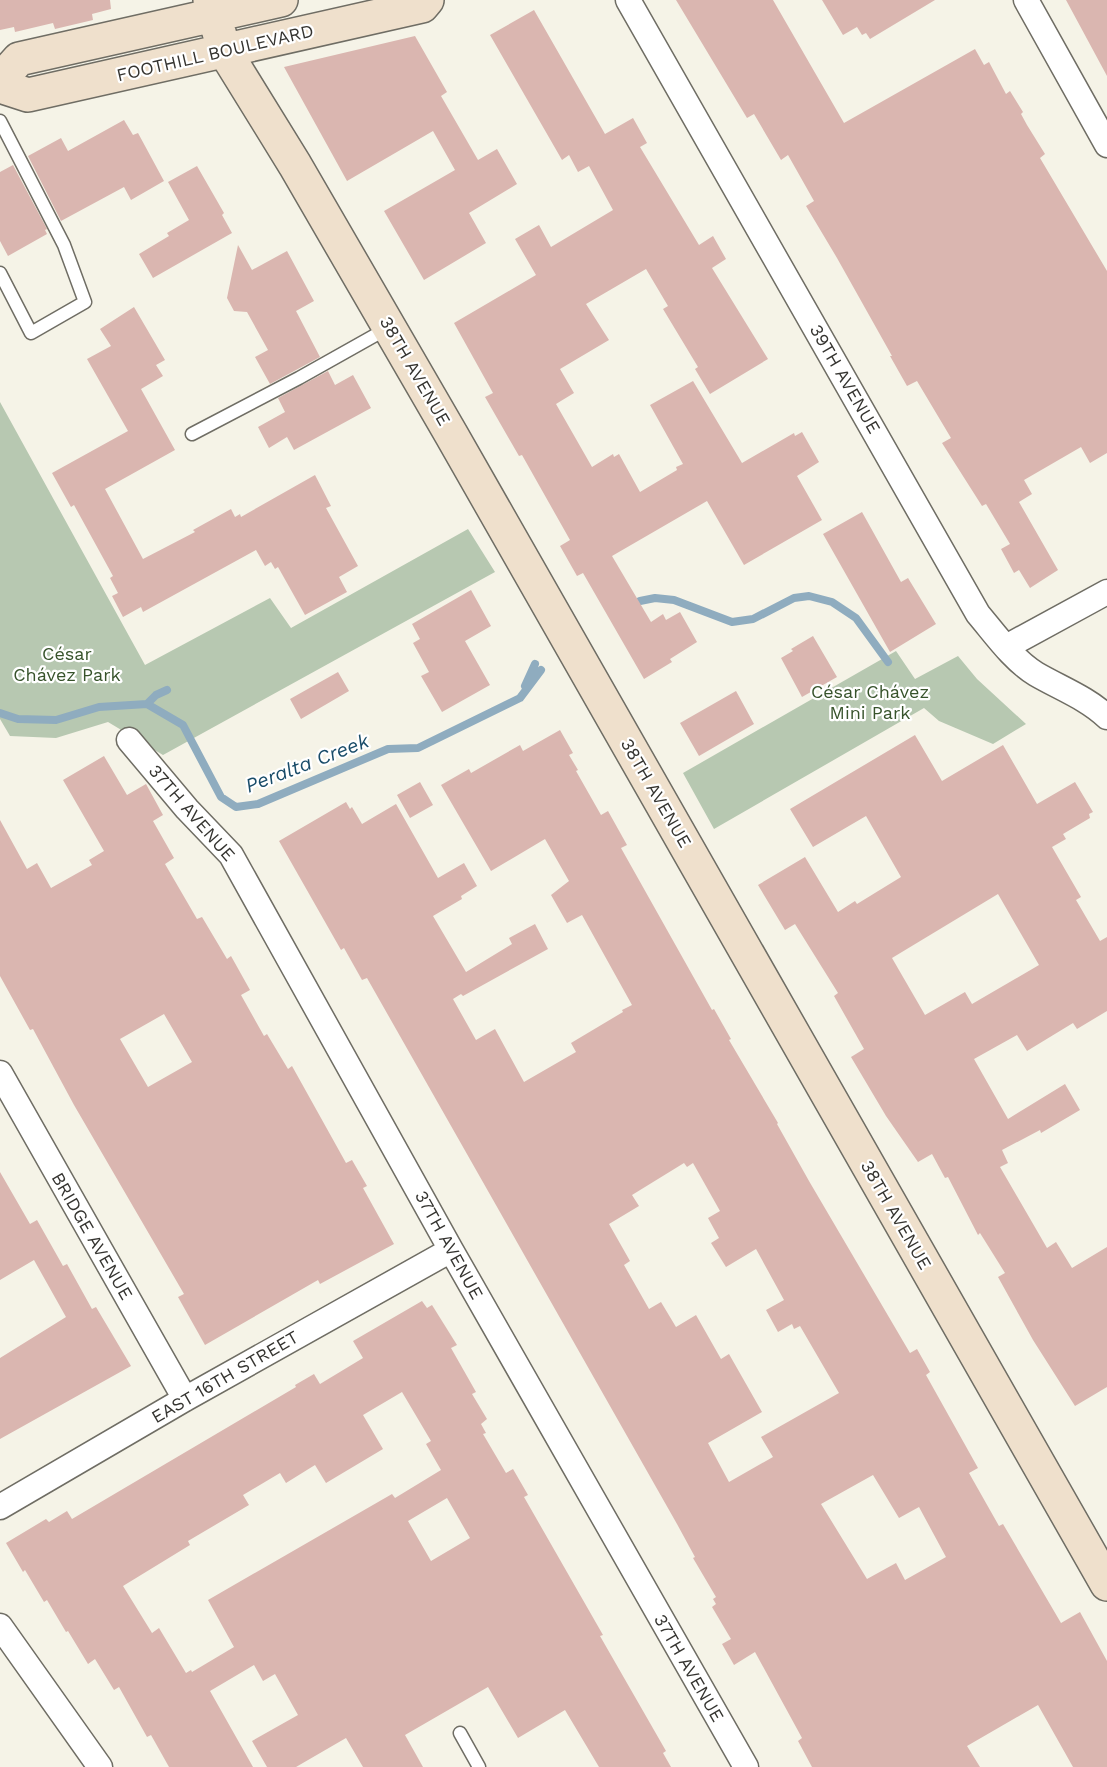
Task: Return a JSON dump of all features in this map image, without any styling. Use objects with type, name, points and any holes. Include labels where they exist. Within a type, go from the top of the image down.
[{"type":"street","name":"FOOTHILL BOULEVARD","points":[[0,80],[19,59],[212,7],[281,0]]},
{"type":"street","name":"FOOTHILL BOULEVARD","points":[[0,86],[28,95],[422,6],[427,0]]},
{"type":"street","name":"39TH AVENUE","points":[[628,0],[978,614],[1006,647],[1034,673],[1096,707],[1107,717]]},
{"type":"street","points":[[1026,0],[1107,145]]},
{"type":"street","name":"38TH AVENUE","points":[[212,7],[224,50],[295,165],[389,327],[1107,1584]]},
{"type":"street","points":[[1006,647],[1107,592]]},
{"type":"street","name":"37TH AVENUE","points":[[129,740],[187,809],[231,855],[451,1250],[746,1767]]},
{"type":"street","name":"BRIDGE AVENUE","points":[[0,1073],[185,1399]]},
{"type":"street","name":"EAST 16TH STREET","points":[[0,1507],[185,1399],[451,1250]]},
{"type":"street","points":[[0,1626],[100,1767]]},
{"type":"lane","points":[[0,273],[31,333],[84,302],[64,245],[1,124]]},
{"type":"lane","points":[[192,434],[299,378],[389,327]]},
{"type":"lane","points":[[460,1733],[479,1767]]},
{"type":"green space","name":"César Chávez Park","points":[[0,402],[145,665],[270,598],[291,628],[468,529],[495,572],[163,755],[108,722],[56,738],[10,736],[0,719]]},
{"type":"green space","name":"César Chávez Mini Park","points":[[896,651],[915,679],[958,656],[977,679],[1026,724],[993,744],[939,721],[924,708],[714,829],[683,773]]},
{"type":"building","points":[[0,0],[110,0],[111,9],[92,14],[93,20],[55,29],[53,23],[15,32],[14,27],[0,30]]},
{"type":"building","points":[[676,0],[773,0],[844,123],[975,49],[984,65],[989,62],[1006,94],[1010,91],[1023,112],[1021,114],[1045,154],[1040,158],[1107,271],[1107,453],[1090,463],[1081,447],[1024,480],[1032,494],[1019,502],[1058,570],[1030,588],[1019,570],[1014,573],[1001,549],[1010,544],[986,504],[982,506],[942,443],[951,438],[917,381],[907,386],[806,206],[814,201],[788,155],[781,160],[754,114],[747,118]]},
{"type":"building","points":[[822,0],[935,0],[870,39],[866,33],[862,35],[857,27],[843,35]]},
{"type":"building","points":[[1066,0],[1107,0],[1107,76]]},
{"type":"building","points":[[534,10],[605,134],[633,118],[647,143],[640,147],[699,245],[713,236],[726,259],[712,268],[768,359],[710,394],[695,369],[698,367],[663,309],[668,306],[646,269],[586,304],[609,340],[560,369],[574,393],[556,404],[592,467],[613,454],[614,457],[619,454],[640,492],[677,470],[676,467],[683,464],[650,405],[693,381],[742,463],[794,433],[795,436],[802,432],[819,462],[797,476],[822,520],[744,565],[707,501],[612,556],[651,622],[663,614],[666,620],[680,612],[697,642],[670,659],[672,662],[644,679],[583,573],[577,576],[560,546],[570,540],[522,455],[519,456],[485,397],[493,393],[454,323],[536,275],[515,239],[539,225],[551,247],[613,210],[589,166],[578,172],[569,155],[562,160],[490,35]]},
{"type":"building","points":[[415,36],[447,92],[441,96],[478,160],[497,149],[517,184],[469,213],[486,243],[424,280],[384,211],[455,170],[433,131],[347,181],[284,67]]},
{"type":"building","points":[[124,120],[133,135],[138,133],[164,181],[131,200],[124,187],[61,221],[28,156],[61,138],[68,151]]},
{"type":"building","points":[[13,165],[47,229],[45,230],[47,234],[8,256],[0,241],[0,172]]},
{"type":"building","points":[[197,166],[224,213],[222,215],[232,233],[153,278],[139,254],[169,236],[167,233],[189,220],[168,182]]},
{"type":"building","points":[[238,245],[252,270],[287,251],[314,301],[296,311],[320,357],[270,384],[255,357],[268,350],[247,312],[234,311],[227,298]]},
{"type":"building","points":[[134,307],[165,360],[156,365],[163,376],[141,389],[175,450],[105,489],[143,559],[195,532],[193,530],[231,509],[235,517],[240,514],[241,517],[315,475],[331,506],[326,508],[358,566],[339,577],[347,592],[305,615],[278,567],[275,569],[271,562],[265,566],[256,550],[143,612],[141,607],[123,617],[112,596],[118,593],[110,578],[113,576],[74,505],[71,507],[52,473],[128,431],[87,359],[111,346],[100,329]]},
{"type":"building","points":[[328,371],[335,385],[353,375],[371,408],[294,450],[287,437],[269,448],[258,427],[285,412],[278,398]]},
{"type":"building","points":[[862,512],[901,582],[908,578],[936,624],[890,652],[823,534]]},
{"type":"building","points":[[471,590],[491,626],[465,641],[490,685],[442,712],[421,676],[429,672],[413,643],[420,639],[412,624]]},
{"type":"building","points":[[813,636],[837,677],[802,697],[781,658]]},
{"type":"building","points":[[338,672],[349,691],[301,719],[290,699]]},
{"type":"building","points":[[736,691],[754,724],[699,756],[680,723]]},
{"type":"building","points":[[560,730],[573,753],[569,755],[578,770],[576,771],[601,815],[608,811],[627,845],[621,848],[712,1010],[714,1009],[731,1039],[729,1040],[809,1181],[910,1353],[917,1349],[930,1372],[926,1375],[978,1468],[969,1473],[999,1526],[1003,1524],[1061,1623],[1080,1612],[1107,1661],[1107,1767],[1073,1767],[1038,1705],[967,1746],[980,1767],[812,1767],[798,1741],[802,1738],[755,1652],[734,1665],[722,1644],[731,1639],[712,1607],[716,1604],[713,1599],[716,1597],[693,1558],[695,1557],[677,1524],[367,978],[362,980],[344,948],[341,950],[279,841],[346,802],[350,809],[352,807],[362,824],[396,804],[438,878],[464,863],[477,886],[461,896],[462,899],[433,916],[466,972],[512,944],[509,938],[535,924],[548,949],[463,996],[461,994],[453,999],[476,1040],[495,1029],[524,1082],[576,1052],[571,1043],[632,1005],[582,915],[567,923],[551,895],[569,881],[545,839],[491,871],[441,785],[469,769],[471,773],[520,745],[523,751]],"holes":[[[684,1163],[687,1167],[693,1163],[720,1211],[708,1218],[719,1238],[711,1243],[726,1267],[756,1249],[784,1300],[766,1310],[778,1332],[792,1324],[794,1329],[800,1326],[839,1393],[761,1437],[773,1457],[729,1482],[708,1443],[762,1412],[729,1354],[721,1359],[696,1315],[676,1327],[661,1302],[649,1309],[624,1265],[630,1261],[609,1224],[639,1206],[632,1195]],[[873,1475],[899,1518],[919,1507],[946,1557],[905,1580],[896,1563],[867,1579],[821,1504]]]},
{"type":"building","points":[[915,735],[942,781],[1003,745],[1037,804],[1075,782],[1093,812],[1089,814],[1090,818],[1063,834],[1066,839],[1052,847],[1081,897],[1076,900],[1100,941],[1107,937],[1107,1011],[1077,1029],[1073,1023],[1027,1051],[1017,1035],[974,1059],[1008,1119],[1065,1084],[1080,1110],[1041,1133],[1040,1130],[1002,1150],[1008,1163],[1000,1167],[1047,1248],[1056,1242],[1072,1268],[1107,1247],[1107,1387],[1075,1406],[1033,1340],[998,1277],[1005,1273],[980,1233],[978,1235],[948,1177],[945,1178],[932,1154],[918,1162],[886,1116],[851,1057],[864,1049],[834,996],[838,993],[795,924],[785,930],[758,885],[805,857],[838,912],[855,901],[857,904],[901,877],[866,816],[813,847],[790,809]],"holes":[[[998,894],[1039,965],[972,1004],[965,992],[925,1015],[892,958]]]},
{"type":"building","points":[[104,756],[127,795],[146,784],[163,815],[153,821],[174,858],[165,864],[197,919],[202,917],[227,959],[231,956],[250,990],[241,995],[264,1036],[267,1034],[288,1069],[292,1066],[346,1163],[352,1160],[367,1186],[363,1188],[394,1244],[320,1284],[318,1280],[205,1345],[178,1297],[184,1294],[74,1105],[33,1029],[30,1030],[0,976],[0,820],[27,869],[37,863],[51,888],[92,865],[89,860],[104,851],[63,780]],"holes":[[[164,1014],[192,1062],[148,1087],[120,1039]]]},
{"type":"building","points":[[420,782],[433,805],[410,818],[397,795]]},
{"type":"building","points":[[0,1172],[30,1224],[37,1220],[63,1266],[67,1264],[92,1309],[96,1307],[131,1366],[0,1439],[0,1358],[66,1317],[34,1260],[0,1280]]},
{"type":"building","points":[[422,1301],[427,1308],[432,1305],[457,1345],[451,1348],[476,1392],[472,1394],[487,1419],[481,1424],[486,1433],[483,1434],[506,1473],[513,1469],[528,1495],[524,1497],[603,1635],[600,1636],[666,1751],[663,1753],[671,1767],[599,1767],[565,1710],[518,1738],[488,1687],[405,1735],[423,1767],[363,1767],[346,1738],[296,1767],[267,1767],[252,1741],[298,1715],[275,1674],[263,1681],[254,1665],[210,1691],[253,1767],[169,1767],[151,1735],[147,1737],[119,1687],[114,1690],[95,1659],[88,1664],[47,1600],[44,1602],[25,1570],[23,1572],[6,1543],[46,1519],[49,1522],[67,1511],[72,1519],[296,1387],[295,1385],[314,1374],[320,1384],[363,1358],[353,1341]],"holes":[[[402,1392],[431,1441],[426,1444],[441,1470],[395,1498],[392,1494],[208,1600],[234,1647],[192,1672],[191,1670],[186,1673],[159,1628],[152,1633],[123,1586],[190,1545],[188,1541],[249,1505],[243,1495],[280,1473],[286,1483],[315,1465],[326,1483],[383,1449],[363,1415]],[[447,1498],[470,1538],[431,1561],[408,1521]]]},
{"type":"waterway","name":"Peralta Creek","points":[[640,601],[655,598],[674,600],[732,622],[753,619],[794,598],[809,596],[832,602],[856,618],[888,662]]},
{"type":"waterway","name":"Peralta Creek","points":[[525,686],[535,664]]},
{"type":"waterway","name":"Peralta Creek","points":[[0,713],[18,719],[56,720],[99,707],[147,704],[183,725],[221,797],[236,807],[258,804],[388,749],[418,748],[520,698],[541,670]]},
{"type":"waterway","name":"Peralta Creek","points":[[147,704],[156,695],[167,690]]}]
